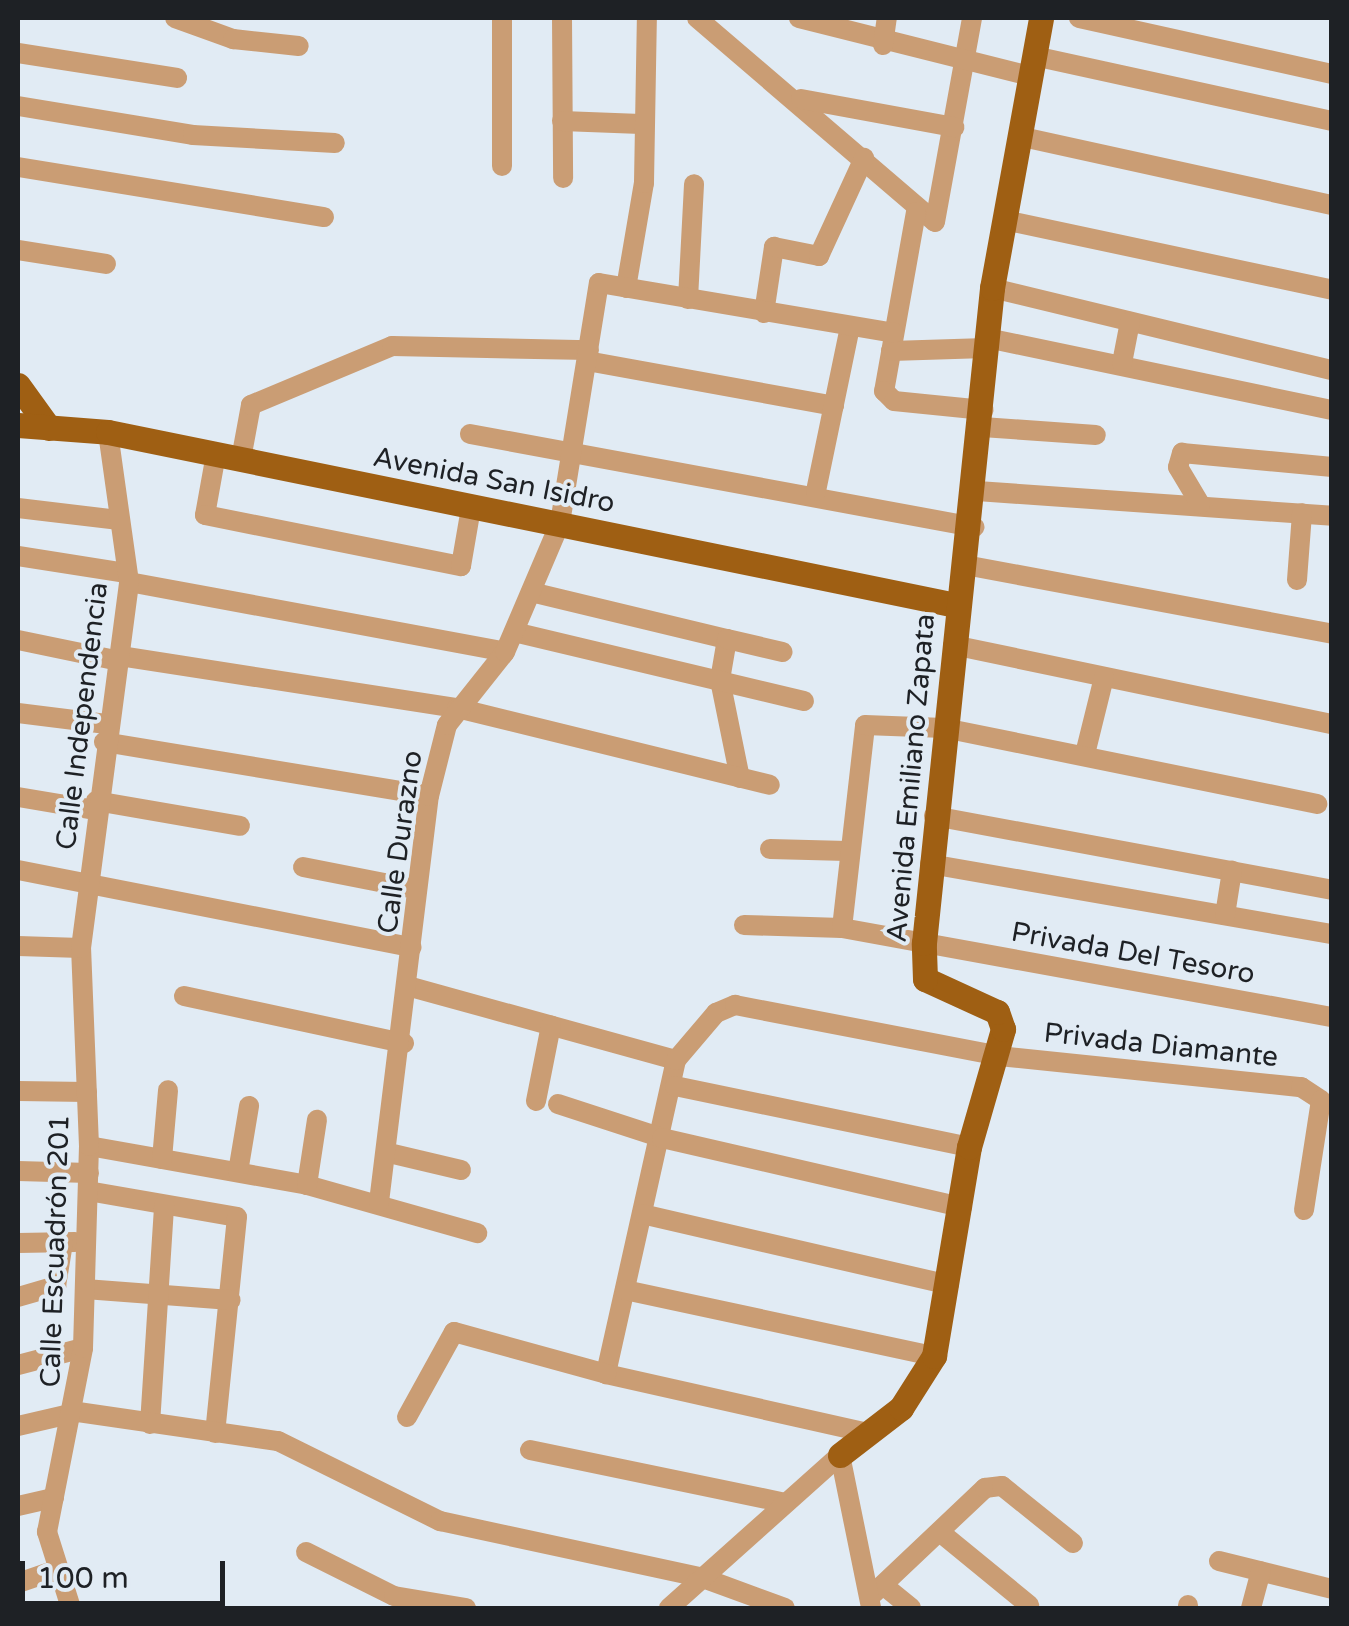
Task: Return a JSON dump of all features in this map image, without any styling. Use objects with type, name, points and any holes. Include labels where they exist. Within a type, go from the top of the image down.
[{"type":"main road","name":"Avenida Emiliano Zapata","points":[[840,1454],[900,1408],[934,1356],[949,1285],[969,1147],[999,1056],[997,1012],[936,990],[925,979],[924,942],[956,605],[974,527],[992,288],[1040,18]]},
{"type":"main road","points":[[18,385],[49,428]]},
{"type":"main road","name":"Avenida San Isidro","points":[[18,426],[108,432],[956,605]]},
{"type":"street","points":[[175,18],[233,39],[299,46]]},
{"type":"street","points":[[502,18],[502,166]]},
{"type":"street","points":[[562,18],[563,178]]},
{"type":"street","points":[[647,18],[640,124],[644,184],[626,288],[850,327],[892,342],[986,343],[1122,363],[1332,410]]},
{"type":"street","points":[[799,18],[883,45],[965,62],[1032,66],[1332,122]]},
{"type":"street","points":[[883,45],[887,18]]},
{"type":"street","points":[[709,22],[800,98],[916,212],[941,218],[972,18]]},
{"type":"street","points":[[1079,18],[1332,74]]},
{"type":"street","points":[[18,53],[177,78]]},
{"type":"street","points":[[800,98],[954,126]]},
{"type":"street","points":[[18,106],[193,135],[336,144]]},
{"type":"street","points":[[562,121],[640,124]]},
{"type":"street","points":[[1018,136],[1332,205]]},
{"type":"street","points":[[764,312],[774,247],[819,256],[864,158]]},
{"type":"street","points":[[18,167],[324,217]]},
{"type":"street","points":[[688,299],[694,184]]},
{"type":"street","points":[[916,212],[884,390],[894,401],[1096,436]]},
{"type":"street","points":[[1004,220],[1332,290]]},
{"type":"street","points":[[18,250],[106,264]]},
{"type":"street","name":"Calle Durazno","points":[[378,1202],[389,1153],[411,988],[415,889],[429,796],[457,708],[509,642],[560,523],[568,447],[599,282],[626,288]]},
{"type":"street","points":[[992,288],[1332,370]]},
{"type":"street","points":[[1122,363],[1130,322]]},
{"type":"street","points":[[816,491],[850,327]]},
{"type":"street","points":[[471,508],[461,566],[205,516],[251,405],[392,346],[588,355],[834,406]]},
{"type":"street","name":"Calle Independencia","points":[[89,888],[105,733],[128,578],[108,432]]},
{"type":"street","points":[[470,434],[568,447],[816,491],[974,527]]},
{"type":"street","points":[[1200,504],[1178,467],[1182,453],[1332,467]]},
{"type":"street","points":[[977,491],[1332,516]]},
{"type":"street","points":[[18,508],[119,520]]},
{"type":"street","points":[[1298,580],[1302,513]]},
{"type":"street","points":[[18,556],[720,680],[804,701]]},
{"type":"street","points":[[965,565],[1332,634]]},
{"type":"street","points":[[531,592],[783,652]]},
{"type":"street","points":[[727,639],[720,680],[740,778]]},
{"type":"street","points":[[18,640],[457,708],[770,785]]},
{"type":"street","points":[[953,645],[1332,724]]},
{"type":"street","points":[[1085,754],[1104,677]]},
{"type":"street","points":[[18,713],[429,796]]},
{"type":"street","points":[[842,928],[847,851],[865,725],[944,728],[1317,804]]},
{"type":"street","points":[[18,797],[240,826]]},
{"type":"street","points":[[934,816],[1332,890]]},
{"type":"street","points":[[770,850],[847,851]]},
{"type":"street","points":[[930,864],[1330,934]]},
{"type":"street","points":[[303,867],[415,889]]},
{"type":"street","points":[[18,870],[89,888],[412,947]]},
{"type":"street","points":[[1225,915],[1232,871]]},
{"type":"street","name":"Calle Escuadrón 201","points":[[71,1608],[46,1532],[78,1412],[84,1348],[85,1288],[74,1242],[88,1182],[90,1146],[81,948],[89,888]]},
{"type":"street","name":"Privada Del Tesoro","points":[[744,925],[842,928],[1332,1017]]},
{"type":"street","points":[[18,946],[81,948]]},
{"type":"street","points":[[411,988],[676,1060],[675,1086],[606,1374]]},
{"type":"street","points":[[184,996],[404,1043]]},
{"type":"street","name":"Privada Diamante","points":[[676,1060],[716,1013],[735,1005],[999,1056],[1301,1087],[1326,1095],[1304,1210]]},
{"type":"street","points":[[536,1100],[551,1026]]},
{"type":"street","points":[[675,1086],[969,1147]]},
{"type":"street","points":[[162,1159],[168,1090]]},
{"type":"street","points":[[18,1091],[86,1092]]},
{"type":"street","points":[[558,1104],[662,1138],[962,1207]]},
{"type":"street","points":[[238,1172],[249,1106]]},
{"type":"street","points":[[307,1185],[318,1120]]},
{"type":"street","points":[[90,1146],[307,1185],[477,1233]]},
{"type":"street","points":[[389,1153],[460,1170]]},
{"type":"street","points":[[18,1170],[88,1182],[164,1205],[237,1217],[215,1432]]},
{"type":"street","points":[[150,1424],[164,1205]]},
{"type":"street","points":[[642,1214],[949,1285]]},
{"type":"street","points":[[18,1243],[74,1242],[56,1286],[18,1297]]},
{"type":"street","points":[[85,1288],[156,1300],[231,1300]]},
{"type":"street","points":[[626,1290],[934,1356]]},
{"type":"street","points":[[407,1416],[454,1332],[606,1374],[864,1432]]},
{"type":"street","points":[[18,1365],[84,1348]]},
{"type":"street","points":[[18,1426],[78,1412],[278,1442],[440,1521],[702,1578],[785,1608]]},
{"type":"street","points":[[530,1450],[786,1503]]},
{"type":"street","points":[[669,1608],[840,1454],[876,1596]]},
{"type":"street","points":[[876,1596],[985,1488],[1002,1486],[1073,1543]]},
{"type":"street","points":[[18,1506],[54,1498]]},
{"type":"street","points":[[941,1533],[1029,1605]]},
{"type":"street","points":[[306,1552],[390,1602],[466,1608]]},
{"type":"street","points":[[1220,1561],[1332,1589]]},
{"type":"street","points":[[18,1583],[56,1570]]},
{"type":"street","points":[[1251,1608],[1262,1570]]},
{"type":"street","points":[[876,1596],[911,1608]]}]
